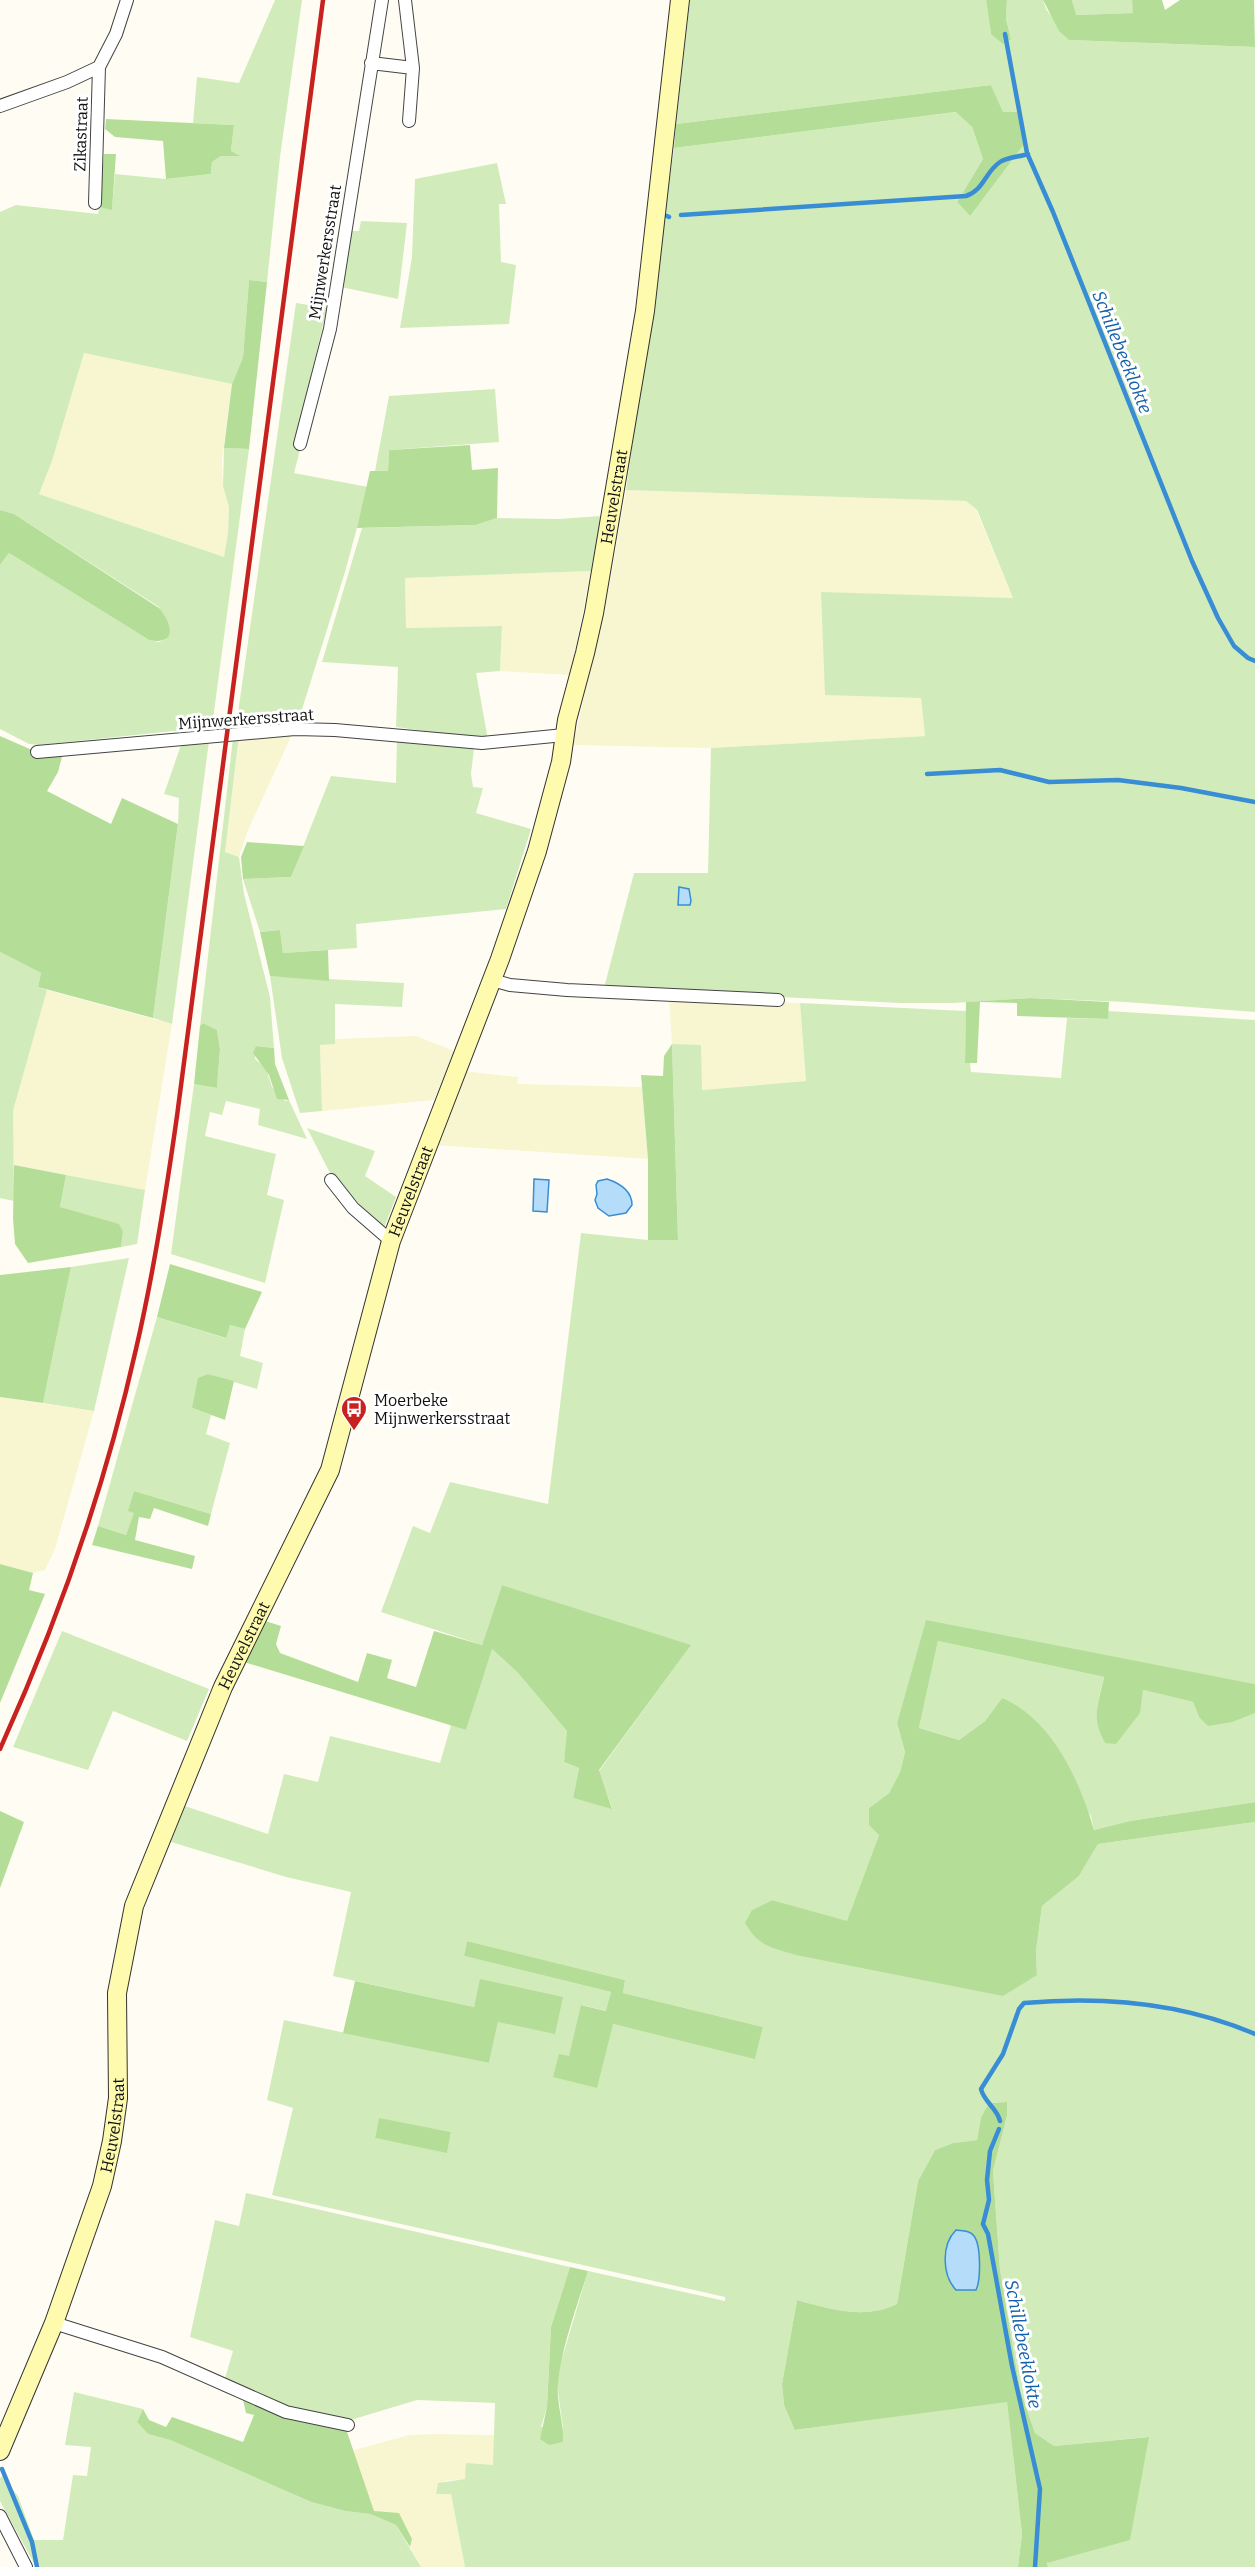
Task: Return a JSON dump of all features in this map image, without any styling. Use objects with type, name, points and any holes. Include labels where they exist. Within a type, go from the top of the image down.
[{"type":"street","name":"Zikastraat","points":[[95,203],[99,67],[116,34],[127,0]]},
{"type":"street","name":"Mijnwerkersstraat","points":[[300,444],[330,330],[382,0]]},
{"type":"street","points":[[405,0],[413,68],[409,121]]},
{"type":"street","name":"Heuvelstraat","points":[[1,2449],[54,2323],[102,2186],[118,2098],[117,1993],[134,1906],[223,1687],[330,1470],[391,1241],[521,903],[543,831],[561,762],[564,735],[594,611],[645,311],[680,0]]},
{"type":"street","points":[[371,63],[413,68]]},
{"type":"street","name":"Zikastraat","points":[[0,106],[67,82],[99,67]]},
{"type":"street","name":"Mijnwerkersstraat","points":[[37,752],[195,740],[295,729],[335,730],[482,743],[564,735]]},
{"type":"street","points":[[492,980],[510,985],[567,990],[778,1000]]},
{"type":"street","points":[[331,1180],[353,1208],[391,1241]]},
{"type":"street","points":[[54,2323],[162,2357],[286,2412],[348,2425]]},
{"type":"street","points":[[0,2516],[26,2567]]},
{"type":"green space","points":[[275,0],[302,0],[280,157],[267,282],[249,280],[243,357],[232,384],[84,353],[52,461],[39,494],[224,557],[229,507],[223,486],[224,448],[249,449],[212,727],[39,745],[29,744],[0,729],[0,565],[9,553],[149,640],[159,642],[166,639],[159,607],[14,514],[0,510],[0,212],[16,205],[98,214],[99,207],[112,209],[115,174],[166,179],[211,174],[212,162],[221,156],[238,156],[231,151],[234,125],[193,123],[197,77],[239,83]]},
{"type":"green space","points":[[690,0],[986,0],[991,34],[1011,39],[1006,19],[1007,0],[1043,0],[1046,9],[1069,40],[1255,47],[1255,1012],[1126,1002],[1030,998],[954,1003],[899,1003],[604,988],[634,873],[708,873],[711,748],[925,736],[921,698],[825,695],[821,592],[1013,598],[977,510],[966,501],[626,490],[674,148],[957,112],[972,127],[983,159],[957,202],[970,216],[1003,113],[991,85],[676,124]]},
{"type":"green space","points":[[986,0],[1007,0],[1006,19],[1011,39],[1003,44],[991,34]]},
{"type":"green space","points":[[1043,0],[1072,0],[1076,15],[1133,13],[1132,0],[1162,0],[1165,10],[1180,0],[1254,0],[1255,47],[1069,40],[1059,31]]},
{"type":"green space","points":[[1072,0],[1132,0],[1134,13],[1075,15]]},
{"type":"green space","points":[[991,85],[1003,112],[1017,112],[1024,144],[970,216],[957,202],[983,159],[972,127],[956,112],[674,148],[676,124]]},
{"type":"green space","points":[[106,119],[234,125],[231,151],[240,156],[221,156],[212,162],[211,174],[166,179],[163,141],[115,137],[105,129]]},
{"type":"green space","points":[[104,154],[116,154],[112,210],[99,207]]},
{"type":"green space","points":[[497,163],[506,204],[499,204],[501,262],[516,265],[509,324],[400,328],[412,257],[415,179]]},
{"type":"green space","points":[[361,221],[407,223],[398,299],[341,287],[349,231],[359,231]]},
{"type":"green space","points":[[249,280],[267,282],[249,449],[224,448],[232,384],[243,357]]},
{"type":"green space","points":[[296,303],[327,308],[296,440],[302,442],[294,473],[368,487],[345,572],[298,722],[236,727]]},
{"type":"green space","points":[[84,353],[232,384],[222,460],[223,486],[229,507],[224,557],[39,494],[52,461]]},
{"type":"green space","points":[[495,389],[499,442],[389,450],[388,471],[375,471],[389,396]]},
{"type":"green space","points":[[470,445],[472,470],[498,468],[497,518],[476,525],[357,528],[370,471],[388,471],[389,450]]},
{"type":"green space","points":[[626,490],[966,501],[976,510],[1013,598],[821,593],[921,698],[925,736],[711,748],[573,745],[609,587]]},
{"type":"green space","points":[[0,510],[14,514],[159,608],[169,626],[170,632],[165,640],[149,640],[9,553],[0,565]]},
{"type":"green space","points":[[601,516],[591,571],[405,578],[406,628],[502,626],[500,671],[476,673],[488,740],[396,727],[398,667],[322,662],[362,528],[476,525],[497,518],[559,519]]},
{"type":"green space","points":[[591,571],[570,675],[500,671],[502,626],[406,628],[405,578]]},
{"type":"green space","points":[[294,730],[248,830],[239,857],[225,852],[239,735]]},
{"type":"green space","points":[[239,735],[225,852],[239,857],[244,894],[270,997],[274,1048],[256,1046],[255,1059],[266,1068],[272,1087],[285,1101],[289,1100],[307,1139],[258,1125],[260,1109],[226,1101],[222,1115],[210,1112],[205,1136],[276,1154],[267,1195],[284,1200],[265,1283],[171,1254],[194,1084],[217,1088],[220,1049],[217,1030],[203,1023],[200,1026],[233,738]]},
{"type":"green space","points":[[0,736],[39,753],[63,753],[58,772],[47,791],[111,824],[122,798],[178,824],[153,1018],[38,987],[41,973],[0,952]]},
{"type":"green space","points":[[397,737],[474,748],[471,774],[473,787],[483,788],[476,813],[531,829],[506,909],[356,924],[357,948],[283,953],[280,930],[260,932],[243,879],[291,877],[331,776],[396,783]]},
{"type":"green space","points":[[209,741],[172,1024],[153,1018],[178,824],[179,798],[164,794],[182,742]]},
{"type":"green space","points":[[247,842],[304,846],[291,877],[243,879],[241,857]]},
{"type":"green space","points":[[280,930],[283,953],[328,950],[329,981],[270,976],[260,932]]},
{"type":"green space","points":[[0,952],[41,973],[38,987],[47,990],[13,1111],[14,1201],[0,1198]]},
{"type":"green space","points":[[270,976],[404,983],[402,1007],[335,1004],[335,1044],[320,1045],[322,1111],[300,1113],[282,1058]]},
{"type":"green space","points":[[47,990],[172,1024],[145,1190],[14,1165],[13,1111]]},
{"type":"green space","points":[[669,998],[800,1003],[806,1081],[701,1090],[701,1046],[672,1044]]},
{"type":"green space","points":[[1030,998],[1109,1002],[1108,1019],[1017,1016],[1017,1003],[980,1002],[977,1063],[965,1063],[966,1002]]},
{"type":"green space","points":[[800,1003],[966,1011],[965,1062],[970,1063],[971,1072],[1061,1078],[1067,1018],[1108,1019],[1108,1011],[1255,1020],[1255,1684],[926,1621],[897,1723],[905,1752],[900,1772],[889,1793],[869,1808],[879,1835],[847,1922],[772,1900],[752,1910],[1037,1975],[1036,1951],[1042,1906],[1079,1876],[1098,1844],[1255,1822],[1255,2567],[1048,2567],[1047,2564],[1148,2437],[1054,2446],[1035,2433],[1020,2388],[1000,2270],[993,2171],[1007,2116],[1007,2102],[989,2103],[981,2117],[977,2140],[953,2143],[935,2150],[918,2181],[897,2304],[885,2309],[860,2312],[834,2309],[797,2300],[782,2384],[784,2405],[796,2430],[1007,2401],[1022,2534],[1018,2567],[465,2567],[451,2494],[436,2494],[438,2483],[465,2479],[466,2463],[493,2465],[495,2403],[417,2400],[354,2419],[346,2419],[346,2429],[223,2385],[233,2351],[190,2337],[215,2220],[239,2226],[246,2193],[570,2267],[551,2327],[547,2407],[541,2427],[563,2428],[557,2385],[561,2362],[588,2271],[725,2301],[725,2297],[272,2195],[293,2108],[267,2100],[284,2020],[489,2063],[498,2022],[481,1979],[474,2007],[333,1976],[351,1892],[286,1877],[171,1842],[185,1806],[268,1834],[284,1774],[318,1782],[330,1736],[440,1763],[451,1725],[466,1730],[491,1648],[518,1673],[568,1732],[564,1762],[579,1768],[573,1798],[612,1808],[599,1771],[690,1646],[502,1585],[482,1645],[381,1612],[413,1526],[430,1533],[450,1482],[548,1504],[581,1233],[648,1240],[678,1240],[672,1044],[701,1045],[702,1090],[806,1081]],"holes":[[[467,1941],[625,1980],[623,1993],[763,2027],[755,2058],[613,2024],[553,2077],[569,2057],[582,2005],[607,2011],[611,1992],[464,1956]],[[379,2119],[451,2132],[447,2152],[375,2138]]]},
{"type":"green space","points":[[203,1023],[217,1030],[220,1049],[217,1088],[194,1084],[200,1026]]},
{"type":"green space","points":[[416,1036],[454,1051],[434,1100],[322,1111],[320,1045],[334,1044],[335,1039]]},
{"type":"green space","points":[[672,1044],[678,1240],[648,1240],[648,1159],[641,1075],[663,1076],[664,1056]]},
{"type":"green space","points":[[256,1046],[274,1048],[275,1064],[289,1100],[277,1099],[269,1075],[253,1053]]},
{"type":"green space","points":[[463,1071],[518,1077],[517,1084],[642,1087],[648,1159],[434,1145]]},
{"type":"green space","points":[[307,1128],[375,1151],[365,1176],[396,1197],[384,1228],[332,1177]]},
{"type":"green space","points":[[14,1165],[66,1175],[60,1207],[119,1224],[123,1232],[121,1247],[28,1263],[15,1244]]},
{"type":"green space","points":[[66,1175],[145,1190],[137,1244],[121,1247],[123,1232],[60,1207]]},
{"type":"green space","points":[[129,1258],[94,1411],[43,1403],[71,1267]]},
{"type":"green space","points":[[170,1264],[262,1292],[245,1329],[230,1325],[226,1338],[157,1317]]},
{"type":"green space","points":[[71,1267],[43,1403],[0,1397],[0,1275]]},
{"type":"green space","points":[[157,1317],[225,1338],[230,1325],[245,1329],[240,1356],[263,1363],[257,1389],[208,1374],[192,1408],[211,1415],[206,1434],[230,1443],[211,1514],[134,1491],[129,1511],[135,1512],[126,1535],[98,1526]]},
{"type":"green space","points":[[208,1374],[234,1381],[225,1420],[192,1408],[198,1378]]},
{"type":"green space","points":[[0,1397],[94,1411],[55,1549],[45,1570],[33,1573],[0,1564]]},
{"type":"green space","points":[[134,1491],[211,1514],[208,1526],[154,1508],[150,1519],[139,1517],[135,1540],[195,1556],[192,1569],[92,1545],[98,1526],[126,1535],[134,1513],[128,1511]]},
{"type":"green space","points":[[0,1564],[33,1573],[29,1590],[45,1594],[0,1703]]},
{"type":"green space","points":[[502,1585],[691,1645],[599,1770],[612,1809],[573,1798],[579,1768],[564,1762],[567,1731],[518,1673],[492,1649],[466,1730],[244,1662],[262,1620],[281,1626],[276,1644],[280,1653],[358,1682],[367,1653],[392,1660],[387,1678],[416,1687],[434,1631],[482,1645]]},
{"type":"green space","points":[[926,1620],[1255,1684],[1255,1713],[1232,1722],[1208,1726],[1199,1717],[1193,1702],[1143,1690],[1140,1713],[1116,1744],[1105,1743],[1100,1734],[1097,1718],[1104,1677],[938,1641],[919,1728],[959,1740],[985,1721],[1002,1698],[1020,1708],[1036,1721],[1062,1754],[1081,1792],[1094,1830],[1130,1821],[1255,1802],[1255,1822],[1098,1844],[1079,1876],[1042,1906],[1036,1951],[1037,1975],[1003,1996],[796,1955],[761,1942],[745,1923],[752,1910],[772,1900],[847,1921],[879,1835],[869,1825],[869,1808],[889,1793],[900,1772],[905,1752],[897,1723]]},
{"type":"green space","points":[[62,1631],[209,1689],[187,1741],[113,1711],[88,1770],[13,1747]]},
{"type":"green space","points":[[938,1641],[1104,1677],[1097,1719],[1105,1743],[1143,1690],[1193,1702],[1199,1717],[1255,1713],[1255,1802],[1130,1821],[1094,1830],[1091,1816],[1002,1698],[985,1721],[959,1740],[919,1728]]},
{"type":"green space","points":[[0,1811],[24,1822],[0,1888]]},
{"type":"green space","points":[[467,1941],[625,1980],[623,1993],[763,2027],[755,2059],[613,2024],[597,2088],[553,2077],[559,2054],[569,2056],[581,2005],[606,2011],[611,1992],[464,1956]]},
{"type":"green space","points":[[480,1979],[563,1997],[555,2034],[498,2022],[489,2063],[343,2033],[355,1981],[474,2007]]},
{"type":"green space","points":[[1007,2102],[1007,2116],[993,2171],[1000,2270],[1020,2389],[1035,2433],[1054,2446],[1149,2437],[1130,2540],[1047,2563],[1048,2567],[1018,2567],[1022,2534],[1007,2402],[795,2430],[784,2405],[782,2384],[797,2300],[834,2309],[860,2312],[885,2309],[897,2304],[918,2181],[935,2150],[953,2143],[977,2140],[981,2117],[989,2103]]},
{"type":"green space","points":[[379,2118],[451,2132],[447,2153],[375,2138]]},
{"type":"green space","points":[[570,2267],[588,2271],[570,2326],[560,2369],[558,2390],[563,2442],[549,2445],[540,2439],[547,2407],[551,2327]]},
{"type":"green space","points":[[223,2385],[346,2429],[374,2511],[399,2513],[412,2539],[410,2547],[396,2525],[370,2514],[345,2511],[311,2502],[170,2440],[148,2434],[137,2422],[143,2409],[149,2420],[166,2427],[172,2417],[243,2442],[254,2415],[246,2413],[243,2400],[221,2391]]},
{"type":"green space","points":[[74,2392],[143,2409],[137,2422],[148,2434],[170,2440],[311,2502],[345,2511],[370,2514],[396,2525],[421,2567],[36,2567],[0,2501],[0,2478],[2,2476],[18,2496],[34,2540],[63,2540],[73,2475],[87,2476],[91,2447],[65,2445]]},
{"type":"green space","points":[[409,2435],[494,2435],[494,2465],[466,2479],[444,2481],[451,2494],[465,2567],[421,2567],[410,2547],[412,2539],[405,2527],[374,2511],[351,2451]]},
{"type":"water","points":[[679,887],[689,889],[690,905],[678,905]]},
{"type":"water","points":[[534,1179],[549,1180],[547,1212],[533,1211]]},
{"type":"water","points":[[607,1179],[620,1185],[630,1195],[632,1205],[626,1213],[609,1216],[598,1208],[595,1200],[596,1185],[598,1181]]},
{"type":"water","points":[[956,2230],[970,2233],[976,2240],[980,2263],[976,2290],[956,2290],[948,2276],[946,2252],[951,2236]]},
{"type":"waterway","name":"Schillebeeklokte","points":[[1005,34],[1027,153],[1053,212],[1192,561],[1218,618],[1234,646],[1255,661]]},
{"type":"waterway","points":[[681,215],[966,196],[977,190],[1000,162],[1028,154]]},
{"type":"waterway","points":[[927,774],[1000,770],[1049,782],[1118,780],[1181,788],[1255,802]]},
{"type":"waterway","name":"Schillebeeklokte","points":[[1000,2121],[981,2089],[1003,2054],[1019,2009],[1024,2003],[1083,2001],[1142,2004],[1200,2015],[1255,2034]]},
{"type":"waterway","name":"Schillebeeklokte","points":[[999,2129],[990,2151],[987,2180],[989,2200],[983,2224],[988,2234],[1012,2366],[1040,2489],[1035,2567]]},
{"type":"waterway","points":[[2,2469],[32,2542],[37,2567]]},
{"type":"railway","points":[[0,1749],[60,1603],[95,1502],[124,1401],[154,1262],[177,1116],[323,0]]},
{"type":"place","name":"Moerbeke Mijnwerkersstraat","points":[[354,1432]]}]
